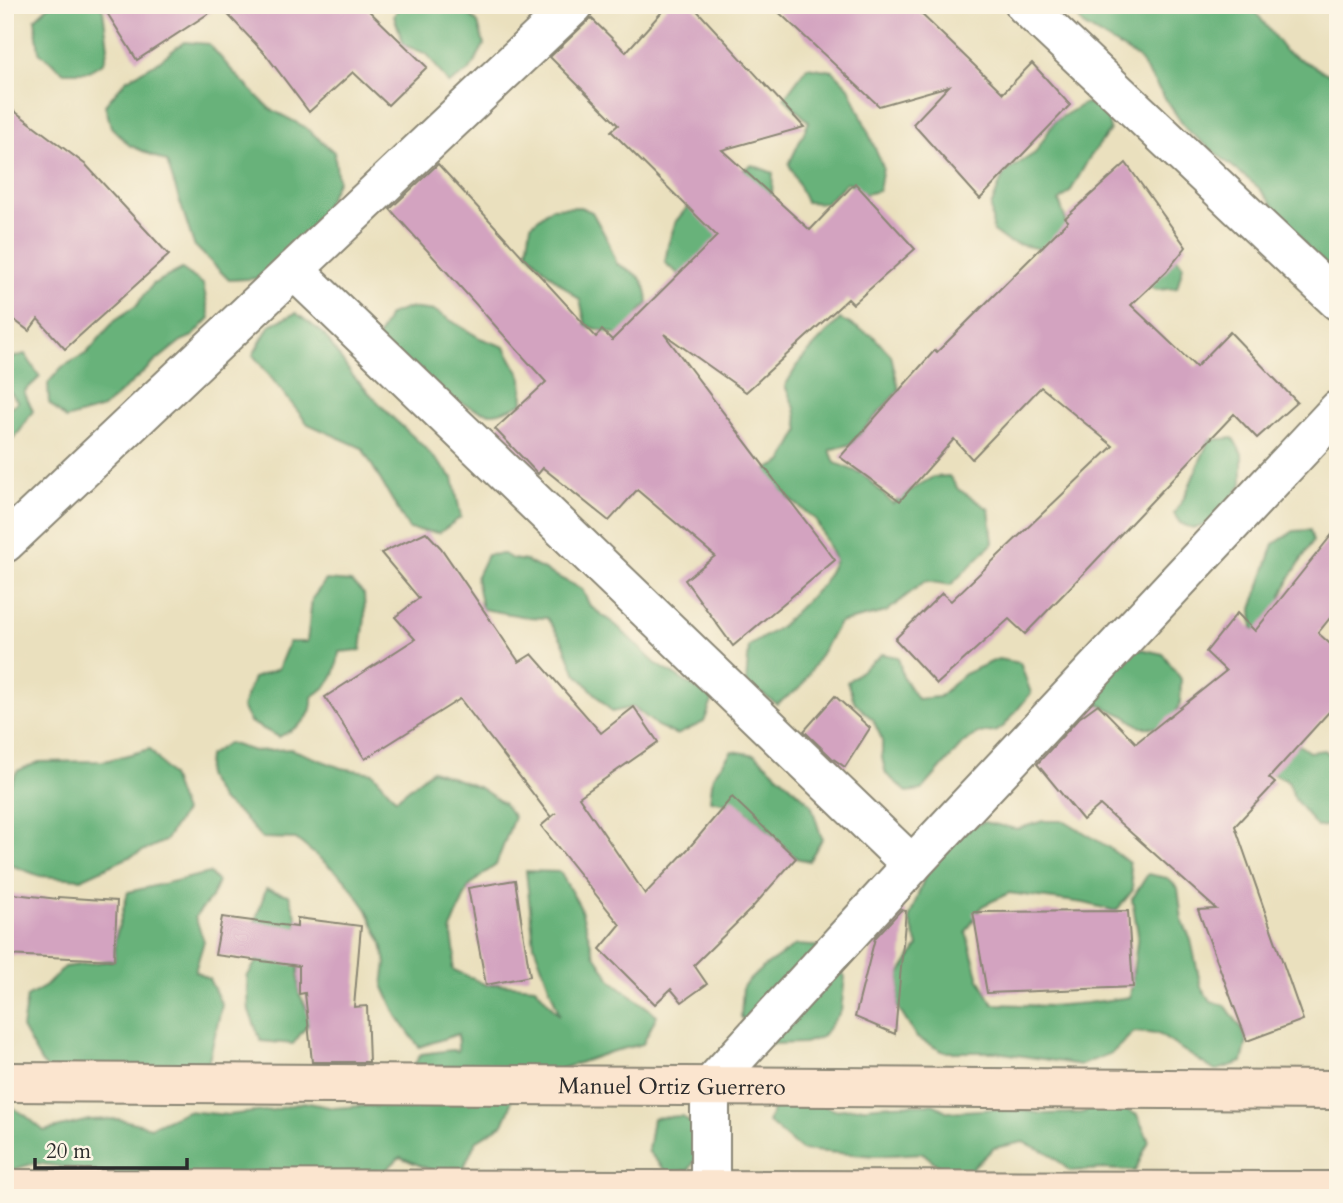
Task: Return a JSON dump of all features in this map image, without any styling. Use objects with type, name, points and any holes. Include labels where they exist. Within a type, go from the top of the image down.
[{"type":"street","points":[[5,543],[574,5]]},
{"type":"street","points":[[1025,5],[1338,301]]},
{"type":"street","points":[[294,270],[912,865]]},
{"type":"street","points":[[710,1189],[710,1086],[912,865],[1338,410]]},
{"type":"street","name":"Manuel Ortiz Guerrero","points":[[5,1082],[1338,1090]]},
{"type":"street","points":[[5,1189],[710,1189],[1220,1194],[1338,1191]]},
{"type":"green space","points":[[50,5],[100,5],[108,47],[104,62],[87,72],[64,72],[39,52],[35,19]]},
{"type":"green space","points":[[400,5],[460,5],[478,23],[484,45],[470,70],[449,84],[427,54],[404,45],[394,16]]},
{"type":"green space","points":[[1069,5],[1246,5],[1252,7],[1286,52],[1338,79],[1338,275],[1314,255],[1259,188],[1186,129],[1138,58],[1083,25]]},
{"type":"green space","points":[[184,42],[209,44],[270,109],[305,127],[334,152],[338,180],[319,219],[293,252],[265,278],[229,280],[194,245],[167,162],[129,145],[111,127],[105,105],[127,79],[155,64]]},
{"type":"green space","points":[[807,67],[833,71],[849,87],[883,167],[879,191],[865,194],[847,182],[826,203],[806,202],[789,164],[809,122],[784,98]]},
{"type":"green space","points":[[1085,103],[1106,107],[1110,130],[1088,160],[1070,192],[1059,201],[1065,218],[1066,237],[1040,249],[1008,242],[993,231],[991,207],[1004,173],[1035,153],[1055,121]]},
{"type":"green space","points":[[752,165],[773,173],[772,194],[756,219],[685,279],[665,263],[676,221],[700,192]]},
{"type":"green space","points":[[580,207],[592,212],[617,264],[636,274],[646,288],[648,303],[638,314],[645,321],[626,353],[616,334],[586,326],[580,300],[527,251],[531,225],[551,208]]},
{"type":"green space","points":[[1165,241],[1183,266],[1177,288],[1157,290],[1138,283]]},
{"type":"green space","points":[[182,269],[203,284],[210,318],[193,336],[181,341],[156,361],[103,408],[66,419],[49,403],[48,383],[62,367],[87,353],[115,320],[136,306],[153,284]]},
{"type":"green space","points":[[409,308],[435,311],[480,338],[505,347],[522,378],[523,403],[496,413],[480,411],[432,386],[374,346],[389,315]]},
{"type":"green space","points":[[296,313],[323,333],[352,375],[453,478],[461,517],[439,533],[409,529],[362,448],[308,424],[253,355],[270,325]]},
{"type":"green space","points":[[840,319],[873,336],[891,355],[899,390],[851,444],[830,450],[835,463],[863,474],[893,504],[933,477],[949,476],[958,489],[989,509],[993,543],[951,585],[925,581],[886,612],[839,623],[801,687],[777,704],[746,683],[749,646],[780,627],[823,584],[835,560],[816,520],[787,497],[745,481],[782,462],[799,431],[795,408],[785,386],[800,361]]},
{"type":"green space","points":[[25,354],[40,377],[24,392],[33,411],[5,447],[5,410],[18,402],[7,386],[6,373],[11,358]]},
{"type":"green space","points":[[1233,438],[1242,454],[1242,484],[1214,522],[1193,529],[1180,523],[1174,514],[1185,496],[1209,440]]},
{"type":"green space","points":[[1310,530],[1313,541],[1281,597],[1290,625],[1265,641],[1253,629],[1252,609],[1274,544],[1294,531]]},
{"type":"green space","points":[[504,554],[512,559],[526,561],[582,589],[590,606],[617,626],[655,663],[713,699],[704,722],[677,735],[657,726],[634,707],[612,712],[575,672],[563,642],[547,618],[482,609],[476,578],[487,555]]},
{"type":"green space","points":[[326,580],[351,582],[364,594],[365,617],[361,650],[339,652],[332,678],[312,697],[307,717],[279,737],[250,722],[242,707],[253,678],[278,669],[289,642],[307,642],[312,599]]},
{"type":"green space","points":[[1131,647],[1163,654],[1181,679],[1180,704],[1168,728],[1141,727],[1125,716],[1091,701]]},
{"type":"green space","points":[[882,654],[898,657],[903,677],[917,699],[939,697],[964,674],[998,659],[1020,663],[1031,693],[1004,726],[995,732],[978,733],[963,743],[922,790],[907,792],[886,774],[882,758],[882,739],[873,720],[855,703],[847,682]]},
{"type":"green space","points":[[228,743],[254,751],[291,749],[341,768],[373,773],[396,799],[432,770],[480,788],[503,803],[514,817],[496,865],[468,888],[451,929],[455,954],[452,969],[486,985],[535,987],[560,1016],[534,945],[526,871],[560,872],[580,907],[594,954],[612,981],[657,1015],[643,1044],[610,1052],[530,1080],[512,1094],[510,1108],[503,1124],[476,1141],[459,1178],[438,1173],[400,1157],[385,1171],[130,1177],[35,1163],[5,1172],[5,1103],[44,1131],[89,1120],[119,1119],[151,1127],[187,1111],[228,1115],[274,1110],[304,1102],[334,1108],[377,1105],[402,1084],[421,1054],[458,1051],[458,1034],[419,1047],[397,1016],[383,985],[386,963],[382,943],[367,910],[345,879],[296,839],[262,838],[241,815],[221,800],[206,776],[208,756]]},
{"type":"green space","points":[[1299,745],[1309,752],[1325,750],[1338,763],[1338,817],[1332,825],[1317,827],[1294,798],[1288,781],[1256,766]]},
{"type":"green space","points":[[150,749],[171,776],[184,812],[165,841],[81,879],[40,876],[5,863],[5,794],[17,771],[39,762],[105,761]]},
{"type":"green space","points":[[732,751],[756,755],[811,804],[822,839],[809,861],[796,858],[741,806],[710,800],[713,776]]},
{"type":"green space","points":[[1043,821],[1065,821],[1129,863],[1133,890],[1116,911],[1084,903],[1009,893],[982,906],[966,932],[979,979],[993,1004],[1050,1006],[1130,997],[1138,934],[1132,899],[1148,874],[1167,878],[1178,888],[1182,920],[1191,940],[1201,987],[1211,1002],[1225,1005],[1247,1041],[1242,1062],[1215,1071],[1158,1034],[1134,1032],[1112,1053],[1081,1065],[997,1052],[944,1052],[917,1038],[897,1006],[900,974],[918,946],[909,919],[932,857],[954,834],[984,822],[1017,829]]},
{"type":"green space","points":[[209,873],[218,882],[211,898],[195,917],[204,941],[195,971],[209,979],[222,1005],[206,1072],[62,1085],[41,1062],[22,1028],[27,997],[46,986],[64,967],[114,960],[115,940],[128,892]]},
{"type":"green space","points":[[266,889],[289,895],[297,918],[299,993],[312,1019],[293,1044],[261,1041],[249,1011],[247,977],[260,955],[255,922]]},
{"type":"green space","points":[[796,945],[827,947],[845,977],[841,1011],[822,1037],[804,1043],[771,1044],[741,1017],[743,986],[761,969]]},
{"type":"green space","points":[[782,1087],[834,1110],[933,1104],[948,1112],[1011,1108],[1043,1114],[1081,1113],[1111,1102],[1137,1115],[1149,1141],[1135,1171],[1070,1171],[1049,1153],[1023,1142],[994,1148],[969,1171],[941,1168],[923,1153],[877,1156],[801,1150],[768,1122]]},
{"type":"green space","points":[[682,1116],[710,1136],[689,1170],[666,1172],[648,1151],[653,1118]]},
{"type":"building","points":[[102,5],[363,5],[427,67],[388,105],[353,72],[309,112],[266,55],[220,6],[137,60]]},
{"type":"building","points":[[668,5],[692,5],[804,127],[722,150],[810,230],[855,183],[915,249],[853,304],[848,299],[746,392],[664,334],[835,560],[733,646],[685,580],[715,556],[637,490],[609,521],[543,468],[538,474],[495,429],[546,382],[390,209],[438,164],[596,337],[602,330],[612,340],[717,236],[611,131],[618,125],[550,57],[591,18],[626,52]]},
{"type":"building","points":[[771,5],[912,5],[1003,93],[1032,63],[1070,105],[980,199],[913,124],[949,86],[879,106]]},
{"type":"building","points":[[5,104],[86,165],[169,255],[65,349],[38,319],[29,331],[5,313]]},
{"type":"building","points":[[1126,163],[1186,247],[1166,272],[1131,305],[1196,367],[1230,332],[1297,402],[1257,438],[1234,414],[1025,634],[1009,619],[937,684],[895,639],[942,593],[951,601],[1113,446],[1041,387],[972,459],[954,439],[900,501],[840,457],[935,350],[937,352],[1068,221],[1065,218]]},
{"type":"building","points":[[1338,527],[1338,608],[1318,633],[1338,651],[1338,702],[1269,778],[1275,783],[1235,826],[1303,1020],[1247,1041],[1198,910],[1216,909],[1100,805],[1083,820],[1037,764],[1079,718],[1098,704],[1136,743],[1226,671],[1206,652],[1237,613],[1255,631]]},
{"type":"building","points":[[426,532],[441,548],[519,662],[532,654],[601,733],[634,707],[658,742],[579,797],[645,894],[732,797],[796,858],[751,909],[694,965],[707,984],[682,1002],[671,989],[655,1004],[600,949],[620,925],[541,826],[556,813],[551,817],[460,699],[365,759],[325,697],[415,639],[395,617],[419,598],[381,553]]},
{"type":"building","points":[[835,696],[870,728],[845,767],[804,731]]},
{"type":"building","points":[[515,880],[530,976],[486,985],[468,888]]},
{"type":"building","points":[[5,893],[58,899],[117,901],[114,960],[5,955]]},
{"type":"building","points":[[901,910],[906,911],[895,1034],[855,1017],[875,938]]},
{"type":"building","points":[[1128,911],[1133,987],[987,993],[973,912]]},
{"type":"building","points":[[222,917],[297,927],[297,918],[361,926],[354,1007],[367,1006],[369,1062],[312,1062],[305,993],[299,994],[299,966],[215,955]]}]
